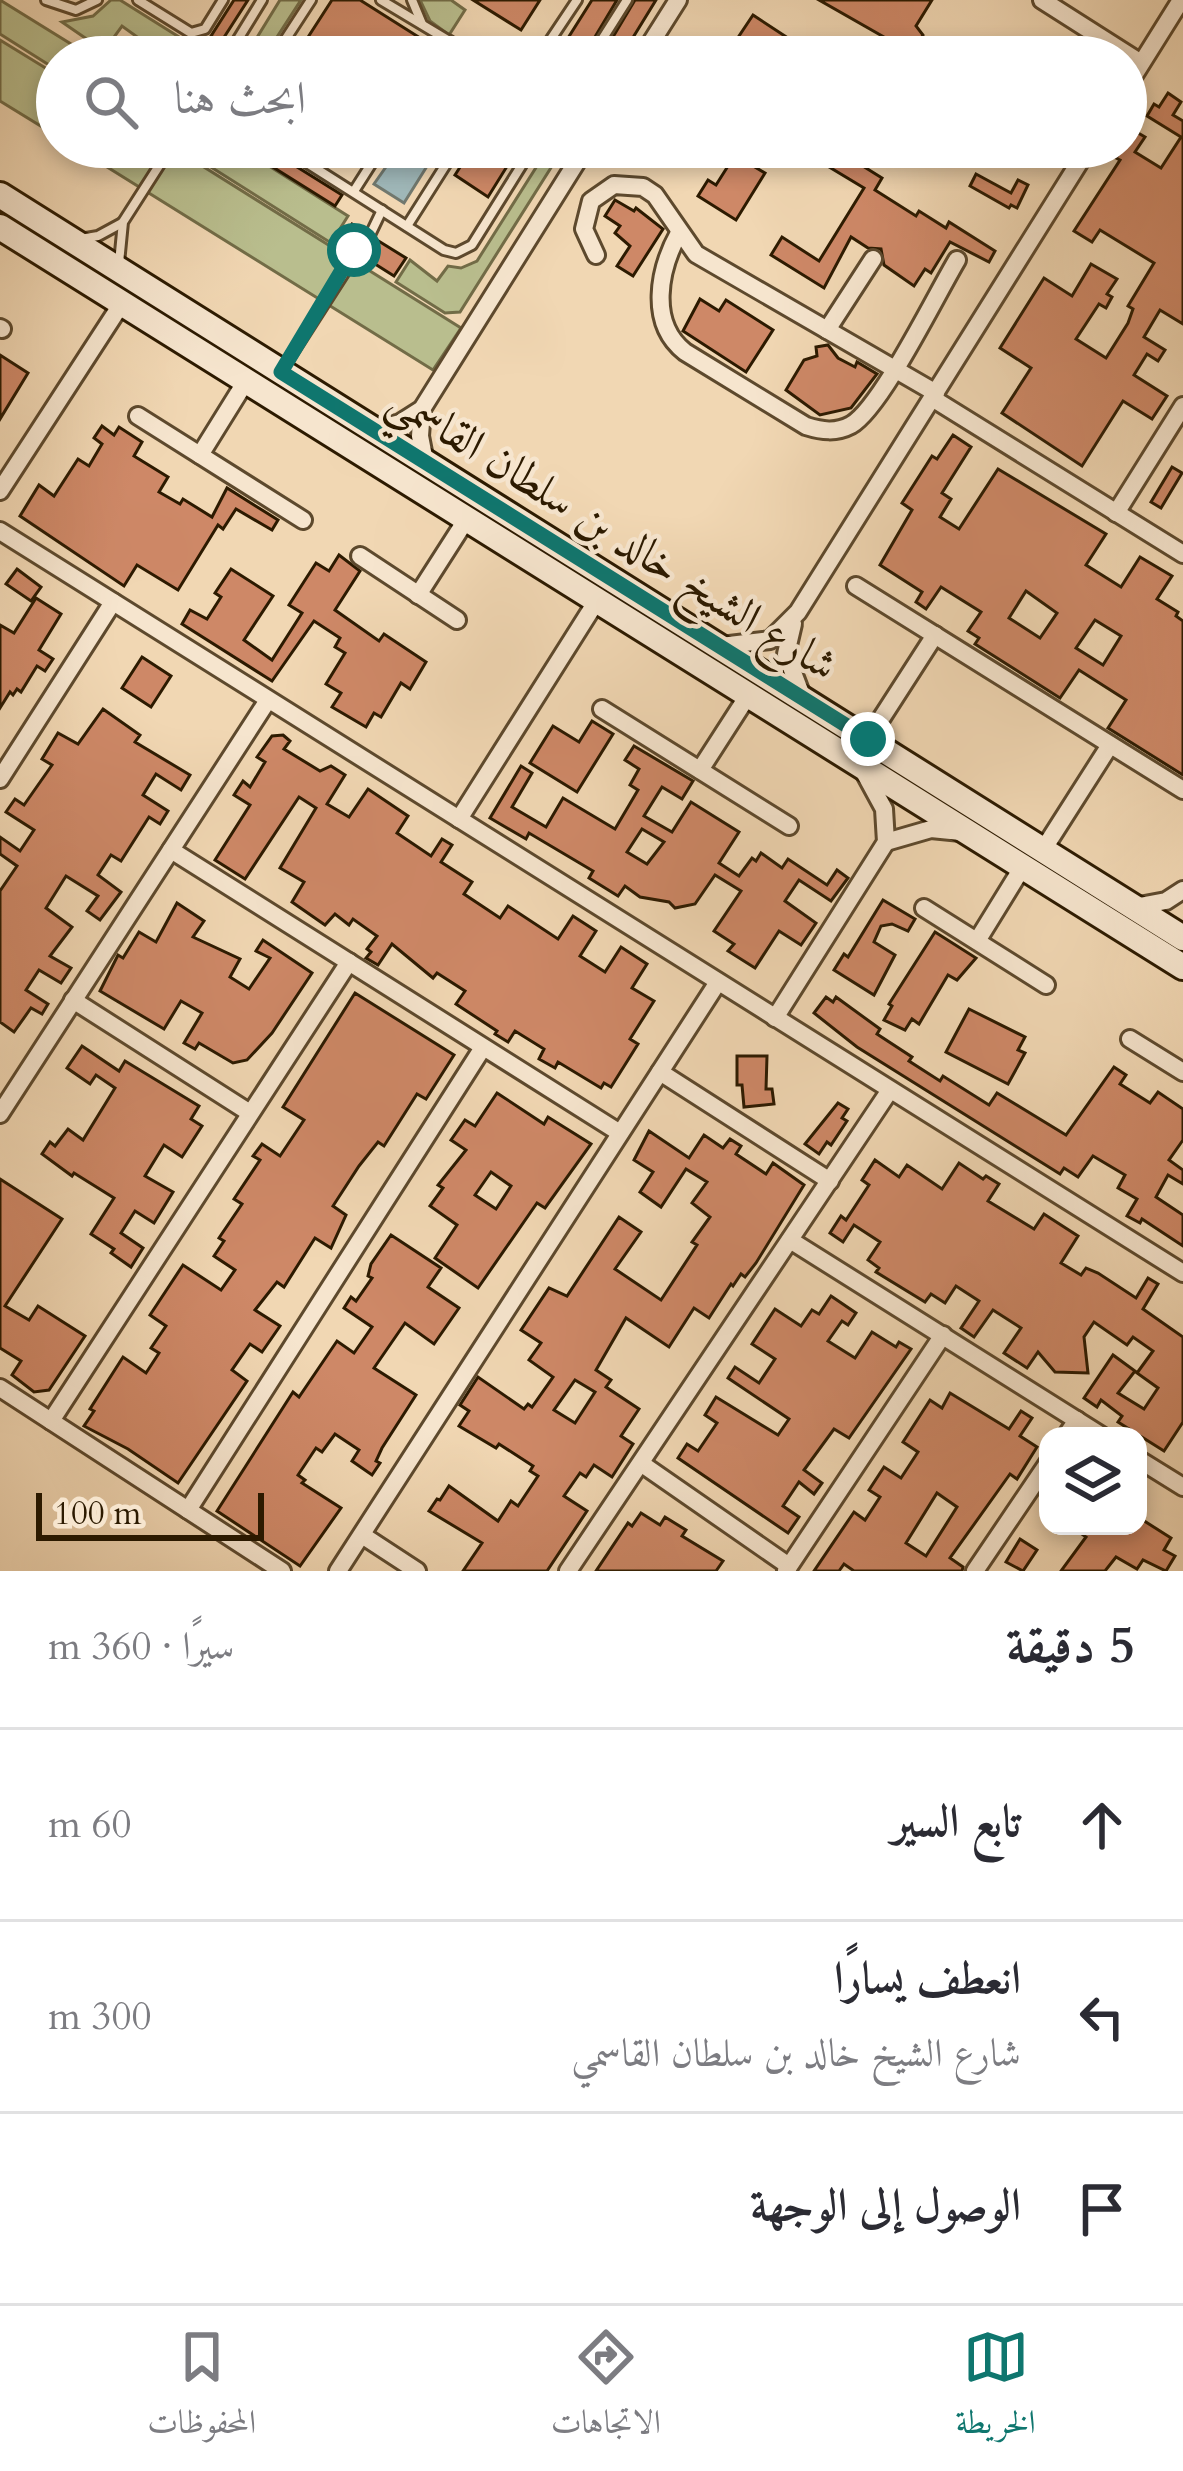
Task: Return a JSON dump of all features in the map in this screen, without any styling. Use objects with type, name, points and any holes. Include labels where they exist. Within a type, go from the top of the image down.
[{"type":"main road","name":"شارع الشيخ خالد بن سلطان القاسمي","points":[[0,195],[1183,938]]},
{"type":"main road","name":"شارع الشيخ خالد بن سلطان القاسمي","points":[[0,227],[1183,967]]},
{"type":"main road","points":[[391,471],[402,462],[441,483],[458,484]]},
{"type":"street","points":[[655,36],[678,0]]},
{"type":"street","points":[[1042,0],[1099,36]]},
{"type":"street","points":[[1147,53],[1180,0]]},
{"type":"street","points":[[374,430],[400,423],[422,409],[573,168]]},
{"type":"street","points":[[721,646],[770,640],[798,612],[1076,168]]},
{"type":"street","points":[[596,254],[587,243],[585,214],[591,201],[614,185],[643,187],[655,195],[696,254],[894,368],[1183,554]]},
{"type":"street","points":[[679,233],[664,260],[661,284],[664,324],[672,340],[806,426],[822,431],[854,424],[866,412],[957,260]]},
{"type":"street","points":[[827,330],[873,259]]},
{"type":"street","points":[[0,491],[122,303]]},
{"type":"street","points":[[200,454],[246,381]]},
{"type":"street","points":[[1116,512],[1183,406]]},
{"type":"street","points":[[422,409],[425,462]]},
{"type":"street","points":[[138,416],[303,520]]},
{"type":"street","points":[[418,595],[466,520]]},
{"type":"street","points":[[0,531],[1183,1274]]},
{"type":"street","points":[[360,556],[458,620]]},
{"type":"street","points":[[856,586],[1183,790]]},
{"type":"street","points":[[0,778],[6,755],[113,602]]},
{"type":"street","points":[[459,819],[596,602]]},
{"type":"street","points":[[798,612],[786,654],[804,699]]},
{"type":"street","points":[[868,739],[934,635]]},
{"type":"street","points":[[700,770],[747,697]]},
{"type":"street","points":[[0,1114],[268,700]]},
{"type":"street","points":[[602,709],[789,826]]},
{"type":"street","points":[[1043,850],[1110,745]]},
{"type":"street","points":[[775,1018],[886,842],[879,794],[860,768]]},
{"type":"street","points":[[886,842],[931,829],[964,833]]},
{"type":"street","points":[[171,850],[620,1133]]},
{"type":"street","points":[[976,941],[1022,868]]},
{"type":"street","points":[[1133,907],[1166,901],[1183,890]]},
{"type":"street","points":[[924,908],[1046,985]]},
{"type":"street","points":[[52,1421],[349,962]]},
{"type":"street","points":[[338,1571],[718,982]]},
{"type":"street","points":[[73,1000],[250,1113]]},
{"type":"street","points":[[1130,1039],[1180,1063]]},
{"type":"street","points":[[188,1510],[482,1049]]},
{"type":"street","points":[[660,1072],[830,1181]]},
{"type":"street","points":[[568,1571],[890,1090]]},
{"type":"street","points":[[790,1240],[1088,1427]]},
{"type":"street","points":[[642,1464],[787,1569],[943,1335]]},
{"type":"street","points":[[0,1389],[282,1571]]},
{"type":"street","points":[[1072,1427],[1077,1420]]},
{"type":"street","points":[[1147,1465],[1183,1487]]},
{"type":"street","points":[[976,1571],[1039,1476]]},
{"type":"street","points":[[362,1535],[418,1571]]},
{"type":"lane","points":[[46,0],[76,10],[97,0]]},
{"type":"lane","points":[[146,2],[196,33],[205,29],[223,0]]},
{"type":"lane","points":[[240,36],[262,0]]},
{"type":"lane","points":[[288,36],[311,0]]},
{"type":"lane","points":[[381,0],[442,36]]},
{"type":"lane","points":[[412,0],[423,25]]},
{"type":"lane","points":[[553,36],[577,0]]},
{"type":"lane","points":[[604,36],[627,0]]},
{"type":"lane","points":[[70,239],[98,236],[123,222],[158,168]]},
{"type":"lane","points":[[316,168],[450,253],[468,249],[520,168]]},
{"type":"lane","points":[[354,192],[369,168]]},
{"type":"lane","points":[[407,226],[444,168]]},
{"type":"lane","points":[[367,233],[382,210]]},
{"type":"lane","points":[[120,270],[123,222]]},
{"type":"lane","points":[[281,372],[355,253]]},
{"type":"green space","points":[[0,0],[58,36],[36,36],[36,57],[0,34]]},
{"type":"green space","points":[[111,0],[120,0],[177,36],[136,36],[122,26],[115,36],[82,36],[62,22],[93,16]]},
{"type":"green space","points":[[280,0],[301,0],[278,36],[258,36]]},
{"type":"green space","points":[[420,0],[451,0],[465,10],[449,35],[430,21]]},
{"type":"green space","points":[[0,40],[36,62],[36,123],[0,101]]},
{"type":"green space","points":[[109,168],[206,168],[461,328],[433,370]]},
{"type":"green space","points":[[212,168],[272,168],[348,216],[331,243]]},
{"type":"green space","points":[[536,168],[551,168],[460,312],[445,313],[396,282],[410,260],[437,281],[448,266],[461,268],[477,261]]},
{"type":"water","points":[[385,168],[426,168],[404,203],[374,184]]},
{"type":"building","points":[[234,0],[248,0],[225,36],[211,36]]},
{"type":"building","points":[[332,0],[360,0],[417,36],[309,36]]},
{"type":"building","points":[[473,0],[540,0],[521,30]]},
{"type":"building","points":[[592,0],[617,0],[596,36],[569,36]]},
{"type":"building","points":[[635,0],[656,0],[634,36],[614,36]]},
{"type":"building","points":[[819,0],[932,0],[916,26],[922,36],[882,36]]},
{"type":"building","points":[[753,15],[785,36],[739,36]]},
{"type":"building","points":[[1168,93],[1181,102],[1173,115],[1183,121],[1183,324],[1160,310],[1144,337],[1165,350],[1158,361],[1147,354],[1134,375],[1167,396],[1152,419],[1123,401],[1082,466],[1002,413],[1031,368],[1000,348],[1044,278],[1072,296],[1091,264],[1117,279],[1107,294],[1112,297],[1106,308],[1099,304],[1076,339],[1106,358],[1128,323],[1133,309],[1128,306],[1154,263],[1100,230],[1092,242],[1074,231],[1115,168],[1147,168],[1147,159],[1161,168],[1181,137],[1147,116],[1154,104],[1159,107]]},
{"type":"building","points":[[274,168],[299,168],[342,195],[335,206]]},
{"type":"building","points":[[460,168],[506,168],[488,197],[455,175]]},
{"type":"building","points":[[727,168],[757,168],[765,173],[736,220],[698,196],[708,180],[716,185]]},
{"type":"building","points":[[831,168],[866,168],[882,178],[875,190],[916,216],[919,211],[946,228],[949,222],[995,251],[989,262],[950,242],[931,273],[925,269],[914,286],[884,265],[881,249],[868,248],[851,237],[824,288],[771,255],[782,237],[819,261],[864,188]]},
{"type":"building","points":[[976,174],[1011,193],[1018,180],[1028,185],[1017,208],[970,186]]},
{"type":"building","points":[[615,200],[636,208],[663,229],[633,276],[617,266],[630,246],[615,233],[620,226],[605,216]]},
{"type":"building","points":[[352,224],[363,231],[365,242],[377,240],[406,258],[394,276],[364,257],[360,246],[341,243]]},
{"type":"building","points":[[700,299],[719,311],[726,300],[773,330],[746,372],[683,331]]},
{"type":"building","points":[[828,345],[838,358],[877,374],[851,408],[820,415],[786,390],[804,360],[817,356],[816,347]]},
{"type":"building","points":[[0,355],[28,373],[0,419]]},
{"type":"building","points":[[102,426],[114,435],[119,427],[142,442],[134,456],[168,477],[159,492],[180,504],[183,499],[212,517],[227,488],[278,520],[272,530],[236,509],[223,529],[218,525],[178,590],[137,565],[124,586],[20,516],[39,485],[54,496],[78,459],[89,466],[102,444],[94,438]]},
{"type":"building","points":[[953,435],[971,447],[942,493],[951,499],[940,517],[959,529],[998,469],[1106,534],[1086,565],[1121,587],[1140,557],[1172,576],[1157,599],[1178,612],[1176,616],[1183,621],[1183,775],[1108,728],[1126,700],[1079,670],[1060,698],[975,644],[979,638],[968,631],[981,612],[941,587],[926,609],[916,602],[922,592],[880,565],[912,510],[902,503],[932,456],[937,459]],"holes":[[[1026,591],[1057,613],[1040,638],[1009,618]],[[1095,620],[1121,636],[1103,665],[1076,648]]]},
{"type":"building","points":[[1172,467],[1182,473],[1161,508],[1151,502]]},
{"type":"building","points":[[339,555],[360,571],[335,610],[379,641],[384,634],[426,662],[410,689],[401,683],[381,717],[374,713],[366,727],[332,707],[341,693],[326,684],[345,653],[335,647],[340,638],[314,621],[272,681],[182,624],[190,610],[207,619],[221,597],[215,593],[231,569],[273,596],[244,640],[272,660],[302,613],[289,605],[316,563],[329,571]]},
{"type":"building","points":[[17,569],[41,587],[31,601],[6,584]]},
{"type":"building","points":[[36,598],[61,614],[39,650],[53,659],[45,671],[37,666],[21,692],[10,692],[0,708],[0,625],[14,633]]},
{"type":"building","points":[[142,657],[171,676],[151,707],[122,688]]},
{"type":"building","points":[[103,709],[140,735],[135,742],[190,775],[181,790],[156,774],[143,795],[168,811],[160,824],[149,817],[121,861],[111,855],[98,875],[121,892],[100,920],[87,911],[98,896],[66,876],[46,908],[72,927],[50,956],[71,968],[61,983],[39,970],[26,990],[48,1004],[42,1014],[31,1008],[14,1032],[0,1022],[0,891],[17,866],[0,854],[0,837],[20,851],[34,830],[6,812],[15,799],[24,805],[52,765],[42,759],[58,733],[78,744]]},
{"type":"building","points":[[592,721],[613,734],[577,792],[530,763],[553,726],[579,742]]},
{"type":"building","points":[[283,735],[290,741],[284,749],[320,771],[331,766],[345,775],[327,804],[349,817],[368,789],[408,816],[397,833],[431,856],[442,839],[452,845],[441,862],[472,882],[464,894],[500,918],[508,906],[558,939],[573,916],[596,931],[580,956],[605,972],[621,947],[647,964],[632,988],[654,1001],[630,1039],[638,1044],[611,1087],[604,1083],[601,1088],[558,1062],[555,1068],[539,1059],[544,1049],[515,1031],[508,1042],[495,1034],[456,1004],[465,991],[437,973],[433,978],[392,944],[378,965],[366,958],[377,936],[353,919],[349,925],[335,914],[325,925],[292,902],[304,882],[280,868],[316,808],[299,797],[245,879],[215,860],[250,805],[234,795],[243,781],[250,787],[265,762],[257,757],[272,736]]},
{"type":"building","points":[[634,746],[693,781],[682,799],[662,787],[644,816],[672,832],[691,802],[739,832],[719,863],[739,876],[761,853],[782,868],[788,859],[827,885],[837,870],[848,878],[831,901],[799,880],[785,901],[816,923],[801,945],[779,931],[755,968],[728,951],[734,944],[714,931],[741,891],[715,875],[695,904],[675,908],[669,902],[640,897],[625,886],[618,896],[589,878],[593,871],[529,833],[526,839],[490,818],[521,766],[532,773],[512,807],[546,827],[563,798],[615,829],[638,790],[630,785],[639,769],[625,760]],"holes":[[[642,829],[664,842],[647,864],[627,852]]]},
{"type":"building","points":[[883,900],[915,919],[908,931],[892,924],[881,926],[874,942],[895,955],[874,995],[834,970],[844,954],[848,957]]},
{"type":"building","points":[[177,903],[204,921],[193,937],[240,959],[230,977],[249,989],[270,958],[256,951],[263,940],[312,973],[272,1033],[247,1060],[233,1063],[199,1043],[195,1049],[184,1043],[202,1013],[181,1001],[164,1029],[100,991],[118,955],[123,958],[139,932],[156,942]]},
{"type":"building","points":[[935,932],[976,958],[957,980],[948,975],[919,1024],[912,1019],[905,1030],[884,1020],[889,1004]]},
{"type":"building","points":[[355,993],[454,1055],[426,1099],[417,1094],[384,1146],[378,1142],[333,1206],[346,1215],[331,1248],[315,1238],[284,1287],[277,1282],[255,1310],[280,1326],[262,1352],[250,1344],[232,1370],[247,1381],[178,1483],[84,1426],[94,1411],[90,1409],[123,1357],[146,1373],[159,1353],[151,1348],[166,1326],[150,1315],[183,1265],[221,1290],[235,1270],[214,1256],[224,1241],[219,1238],[242,1204],[234,1199],[260,1160],[253,1156],[262,1144],[280,1156],[304,1120],[283,1107]]},
{"type":"building","points":[[826,997],[833,1002],[836,997],[880,1029],[877,1034],[940,1081],[943,1076],[989,1105],[997,1093],[1066,1135],[1114,1067],[1126,1075],[1120,1084],[1150,1103],[1158,1092],[1183,1109],[1183,1140],[1169,1160],[1183,1170],[1183,1184],[1168,1175],[1156,1197],[1183,1215],[1183,1246],[1142,1219],[1140,1223],[1127,1216],[1137,1199],[1118,1188],[1125,1175],[1093,1156],[1078,1177],[1064,1168],[1060,1174],[857,1047],[814,1013]]},
{"type":"building","points":[[969,1009],[1025,1037],[1018,1050],[1025,1053],[1008,1084],[946,1052]]},
{"type":"building","points":[[82,1046],[119,1071],[125,1061],[199,1106],[191,1119],[202,1126],[182,1157],[164,1145],[145,1176],[173,1192],[154,1223],[135,1211],[121,1233],[143,1248],[131,1267],[91,1234],[114,1198],[42,1154],[68,1129],[83,1140],[115,1088],[96,1075],[90,1084],[67,1068]]},
{"type":"building","points":[[737,1056],[767,1056],[766,1089],[772,1089],[774,1104],[744,1107],[742,1085],[737,1085]]},
{"type":"building","points":[[497,1093],[544,1124],[548,1117],[591,1144],[545,1208],[537,1203],[478,1288],[435,1258],[457,1225],[430,1206],[443,1188],[438,1185],[466,1150],[451,1140],[465,1120],[475,1126]],"holes":[[[491,1172],[511,1186],[496,1209],[475,1195]]]},
{"type":"building","points":[[838,1103],[848,1109],[842,1118],[847,1121],[819,1154],[805,1144]]},
{"type":"building","points":[[649,1131],[689,1158],[704,1135],[723,1148],[730,1139],[741,1146],[736,1154],[766,1174],[773,1163],[804,1185],[756,1263],[745,1277],[741,1274],[731,1284],[709,1318],[694,1308],[669,1347],[626,1318],[596,1370],[611,1380],[606,1387],[639,1409],[621,1436],[633,1444],[612,1477],[594,1465],[586,1477],[580,1473],[564,1496],[587,1511],[547,1571],[463,1571],[482,1543],[429,1511],[437,1499],[449,1486],[498,1521],[511,1501],[518,1506],[538,1476],[530,1471],[533,1466],[499,1444],[496,1448],[459,1426],[469,1411],[460,1405],[478,1377],[524,1409],[528,1404],[532,1407],[553,1377],[529,1360],[541,1343],[521,1330],[549,1288],[567,1296],[619,1217],[641,1232],[615,1269],[661,1300],[710,1217],[692,1203],[707,1182],[686,1169],[661,1207],[640,1192],[653,1172],[634,1160]],"holes":[[[575,1380],[595,1392],[575,1423],[554,1410]]]},
{"type":"building","points":[[875,1160],[899,1177],[907,1165],[942,1189],[959,1163],[999,1184],[988,1201],[1034,1229],[1044,1214],[1078,1236],[1061,1263],[1081,1275],[1086,1268],[1098,1273],[1136,1298],[1148,1278],[1158,1284],[1143,1309],[1183,1337],[1183,1422],[1164,1451],[1147,1440],[1147,1427],[1126,1427],[1118,1422],[1122,1416],[1101,1400],[1097,1407],[1084,1398],[1113,1355],[1135,1371],[1118,1393],[1144,1409],[1158,1388],[1137,1373],[1153,1351],[1133,1337],[1127,1345],[1094,1322],[1084,1337],[1088,1373],[1055,1372],[1038,1352],[1027,1368],[1004,1353],[1021,1328],[993,1310],[974,1337],[961,1328],[979,1301],[956,1286],[945,1303],[931,1294],[925,1302],[876,1272],[879,1268],[868,1260],[880,1242],[854,1225],[843,1242],[830,1233],[841,1216],[846,1220],[869,1185],[862,1180]]},
{"type":"building","points":[[0,1179],[62,1219],[5,1306],[29,1320],[38,1306],[85,1336],[49,1390],[34,1392],[12,1375],[21,1361],[0,1348]]},
{"type":"building","points":[[391,1235],[441,1268],[428,1287],[459,1308],[434,1344],[405,1323],[374,1368],[416,1395],[382,1448],[372,1475],[352,1461],[359,1450],[335,1434],[322,1452],[316,1448],[298,1475],[305,1480],[302,1483],[341,1508],[300,1566],[217,1511],[293,1392],[299,1397],[337,1341],[354,1353],[372,1327],[344,1308],[351,1297],[356,1301],[372,1278],[368,1276],[371,1264]]},
{"type":"building","points":[[831,1296],[856,1313],[848,1325],[842,1321],[828,1341],[855,1358],[872,1332],[896,1347],[899,1342],[911,1349],[849,1438],[834,1429],[804,1470],[822,1483],[814,1494],[799,1482],[783,1506],[799,1517],[788,1533],[678,1458],[687,1444],[698,1451],[717,1423],[705,1415],[716,1397],[778,1435],[789,1419],[728,1378],[735,1367],[759,1383],[775,1359],[752,1344],[775,1309],[801,1326],[812,1310],[819,1314]]},
{"type":"building","points":[[950,1393],[1009,1429],[1021,1411],[1032,1418],[1020,1436],[1037,1447],[1017,1479],[1010,1474],[950,1558],[962,1571],[854,1571],[844,1564],[839,1571],[814,1571],[854,1512],[865,1520],[880,1497],[869,1490],[884,1467],[901,1478],[918,1452],[903,1442],[930,1400],[942,1408]],"holes":[[[937,1493],[957,1507],[926,1556],[906,1543]]]},
{"type":"building","points":[[641,1513],[660,1525],[665,1517],[686,1530],[682,1536],[723,1561],[716,1571],[596,1571],[628,1523],[632,1526]]},
{"type":"building","points":[[1147,1523],[1171,1538],[1164,1550],[1175,1556],[1166,1571],[1143,1560],[1137,1569],[1116,1557],[1105,1571],[1061,1571],[1086,1537],[1147,1535]]},
{"type":"building","points":[[1020,1539],[1037,1550],[1023,1571],[1006,1562]]},
{"type":"route","points":[[354,250],[281,372],[868,739]]}]
